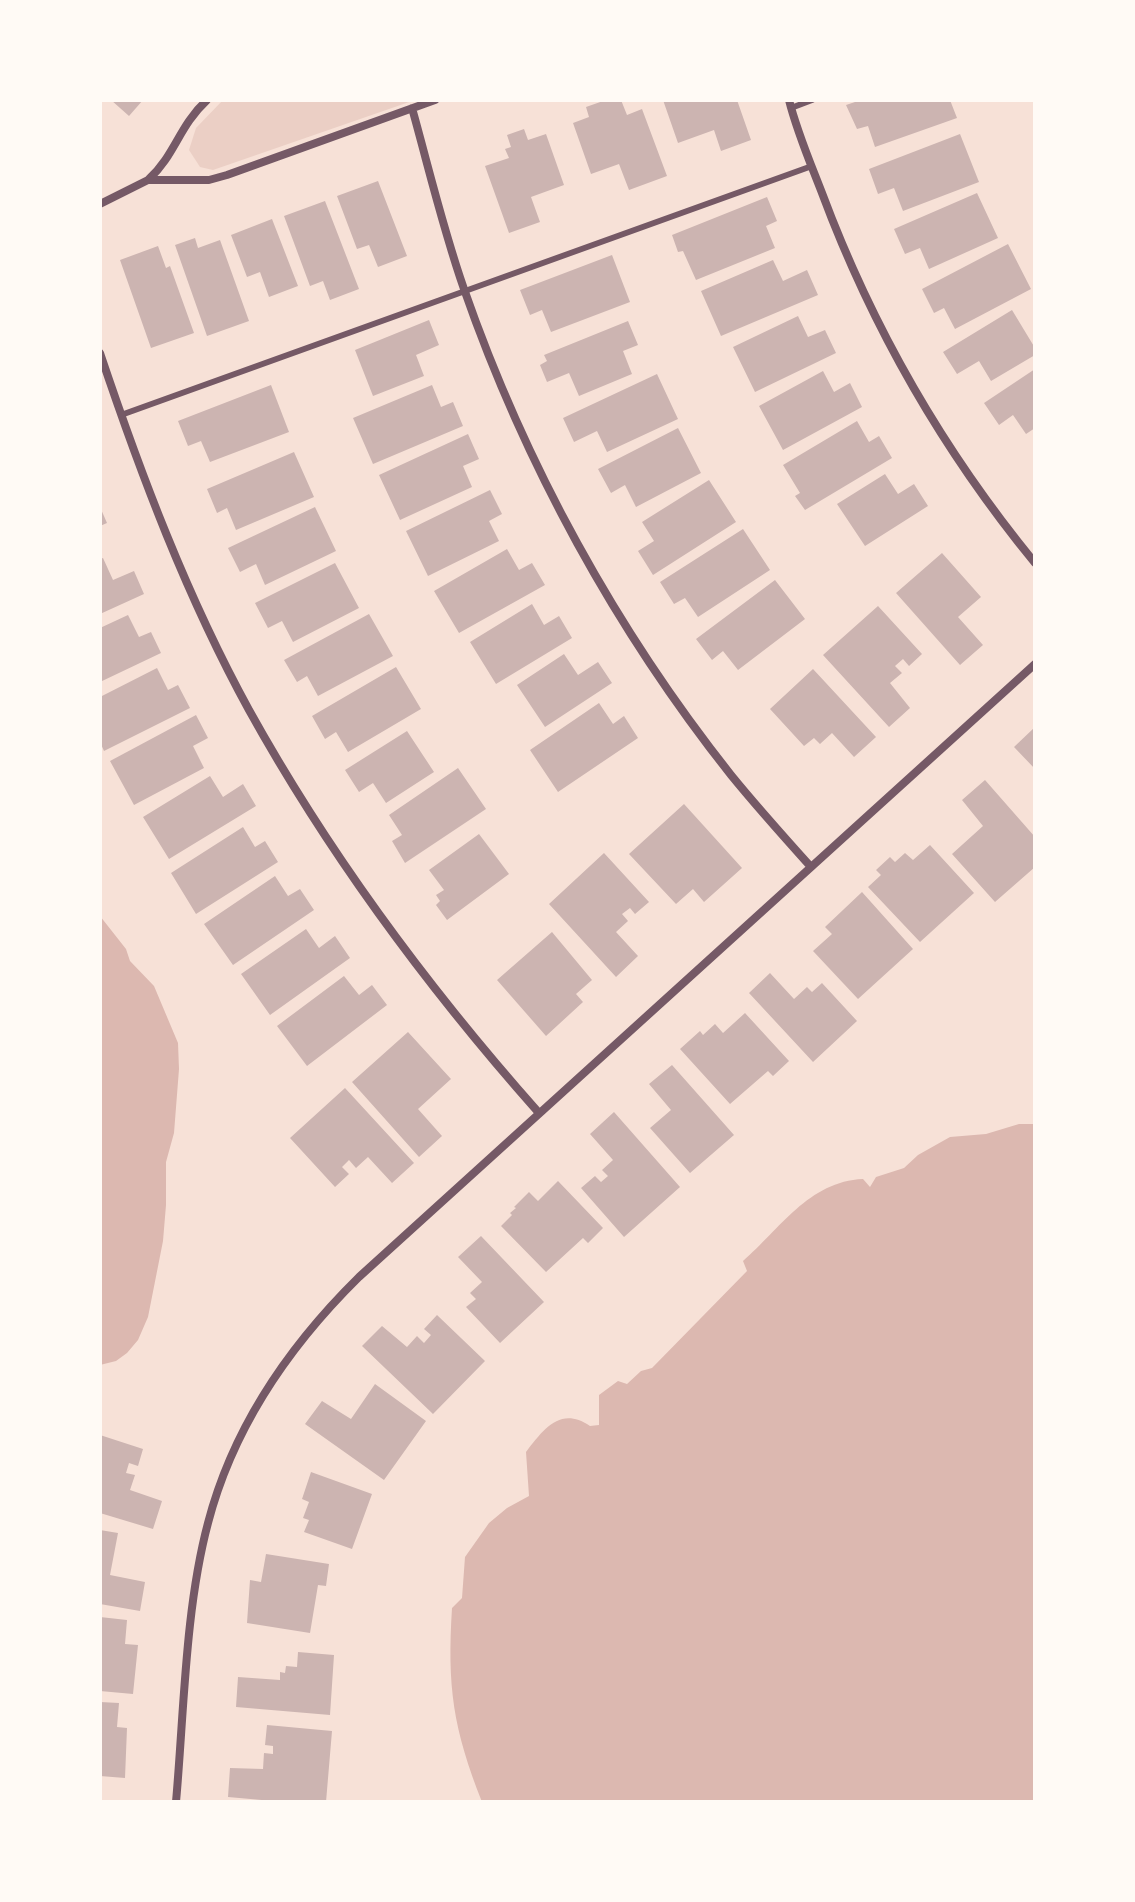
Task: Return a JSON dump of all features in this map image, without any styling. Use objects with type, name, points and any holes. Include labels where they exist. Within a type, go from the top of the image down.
[{"type":"street","points":[[100,204],[148,180],[166,159],[184,125],[207,100]]},
{"type":"street","points":[[148,180],[209,180],[227,175],[435,100]]},
{"type":"street","points":[[790,104],[853,270],[909,381],[955,456],[999,519],[1035,563]]},
{"type":"street","points":[[412,108],[439,211],[465,291],[518,425],[563,517],[612,605],[714,753],[811,867]]},
{"type":"street","points":[[100,353],[151,499],[208,627],[277,758],[355,881],[411,960],[539,1113]]},
{"type":"street","points":[[176,1802],[198,1570],[215,1500],[245,1426],[286,1359],[320,1317],[359,1277],[1035,664]]},
{"type":"lane","points":[[790,104],[812,100]]},
{"type":"lane","points":[[121,415],[812,166]]},
{"type":"shaded area","points":[[223,100],[415,100],[213,170],[200,167],[189,150],[196,128]]},
{"type":"shaded area","points":[[100,916],[126,949],[130,961],[154,986],[178,1043],[179,1069],[174,1133],[166,1162],[163,1241],[148,1317],[138,1340],[127,1353],[116,1361],[100,1365]]},
{"type":"shaded area","points":[[1019,1124],[1035,1124],[1035,1802],[482,1802],[464,1752],[454,1707],[450,1661],[452,1608],[462,1598],[465,1557],[489,1523],[529,1496],[526,1452],[533,1443],[546,1428],[561,1419],[599,1425],[599,1395],[618,1381],[627,1384],[641,1371],[652,1368],[747,1271],[743,1261],[811,1198],[844,1182],[863,1179],[870,1187],[876,1177],[904,1168],[918,1155],[950,1137],[986,1134]]},
{"type":"building","points":[[111,100],[143,100],[129,116]]},
{"type":"building","points":[[606,100],[621,100],[627,115],[642,109],[667,176],[629,190],[619,164],[591,174],[573,123],[589,117],[586,107]]},
{"type":"building","points":[[663,100],[737,100],[751,140],[721,151],[714,130],[678,143]]},
{"type":"building","points":[[861,100],[950,100],[957,118],[875,147],[868,126],[857,129],[846,105]]},
{"type":"building","points":[[524,129],[528,140],[546,134],[564,185],[531,197],[540,222],[509,233],[485,166],[509,158],[505,149],[511,147],[507,135]]},
{"type":"building","points":[[960,134],[979,182],[903,211],[894,188],[878,194],[869,169]]},
{"type":"building","points":[[378,181],[407,256],[378,267],[369,245],[357,249],[337,196]]},
{"type":"building","points":[[977,193],[998,238],[929,269],[920,248],[905,254],[894,229]]},
{"type":"building","points":[[767,197],[777,221],[766,226],[775,248],[696,280],[683,251],[678,252],[672,235]]},
{"type":"building","points":[[325,201],[359,289],[330,300],[323,281],[310,286],[284,216]]},
{"type":"building","points":[[272,219],[298,286],[269,297],[260,272],[247,277],[231,235]]},
{"type":"building","points":[[195,238],[198,248],[220,240],[249,321],[207,336],[175,245]]},
{"type":"building","points":[[1008,244],[1031,289],[955,329],[944,308],[934,313],[922,289]]},
{"type":"building","points":[[158,246],[166,268],[170,266],[194,333],[151,348],[120,260]]},
{"type":"building","points":[[612,255],[630,302],[551,332],[542,310],[530,315],[520,290]]},
{"type":"building","points":[[773,260],[783,281],[807,270],[818,295],[721,336],[701,291]]},
{"type":"building","points":[[1012,310],[1035,348],[1035,355],[991,381],[979,361],[957,374],[943,352]]},
{"type":"building","points":[[798,316],[808,337],[825,330],[836,353],[755,392],[733,347]]},
{"type":"building","points":[[429,320],[439,345],[416,355],[424,376],[373,396],[355,350]]},
{"type":"building","points":[[628,321],[638,345],[623,351],[632,374],[579,396],[569,373],[547,382],[540,365],[547,361],[544,355]]},
{"type":"building","points":[[1035,369],[1035,428],[1026,434],[1013,415],[999,425],[984,403]]},
{"type":"building","points":[[823,371],[834,392],[850,383],[862,407],[783,450],[759,406]]},
{"type":"building","points":[[657,374],[678,419],[607,452],[597,431],[574,442],[563,418]]},
{"type":"building","points":[[271,385],[289,432],[210,462],[201,441],[188,446],[178,421]]},
{"type":"building","points":[[432,385],[441,407],[453,402],[463,426],[373,464],[353,418]]},
{"type":"building","points":[[857,421],[869,442],[879,436],[892,458],[805,510],[795,496],[800,493],[783,465]]},
{"type":"building","points":[[678,428],[701,473],[636,507],[625,485],[611,493],[598,469]]},
{"type":"building","points":[[468,434],[479,459],[463,466],[472,487],[400,520],[379,475]]},
{"type":"building","points":[[294,452],[314,497],[236,530],[227,508],[217,513],[207,489]]},
{"type":"building","points":[[885,474],[898,494],[914,484],[928,506],[865,546],[837,504]]},
{"type":"building","points":[[709,480],[736,522],[653,575],[638,551],[654,541],[642,522]]},
{"type":"building","points":[[490,490],[502,514],[489,521],[499,541],[428,576],[406,531]]},
{"type":"building","points":[[100,507],[107,523],[100,526]]},
{"type":"building","points":[[315,507],[336,551],[265,585],[256,564],[240,572],[228,548]]},
{"type":"building","points":[[743,529],[770,570],[698,617],[685,598],[674,604],[660,582]]},
{"type":"building","points":[[507,549],[519,570],[532,563],[545,585],[459,633],[434,591]]},
{"type":"building","points":[[942,553],[981,597],[958,617],[983,645],[960,665],[896,593]]},
{"type":"building","points":[[103,558],[113,580],[134,571],[144,594],[100,614],[100,559]]},
{"type":"building","points":[[335,563],[359,608],[293,642],[282,621],[268,628],[255,603]]},
{"type":"building","points":[[775,580],[805,619],[738,670],[723,651],[712,660],[696,639]]},
{"type":"building","points":[[532,604],[544,625],[559,616],[572,638],[496,684],[470,642]]},
{"type":"building","points":[[878,606],[922,654],[909,666],[903,659],[895,666],[902,673],[890,683],[910,708],[889,727],[823,655]]},
{"type":"building","points":[[369,614],[393,656],[318,696],[307,676],[297,682],[284,660]]},
{"type":"building","points":[[128,615],[139,637],[151,632],[161,653],[100,682],[100,628]]},
{"type":"building","points":[[564,654],[578,675],[598,662],[612,683],[545,727],[517,685]]},
{"type":"building","points":[[396,667],[421,709],[348,752],[336,732],[325,739],[312,716]]},
{"type":"building","points":[[157,668],[168,690],[178,685],[190,708],[104,751],[100,742],[100,697]]},
{"type":"building","points":[[813,669],[876,737],[854,757],[832,733],[820,744],[814,738],[804,746],[770,709]]},
{"type":"building","points":[[599,703],[613,724],[624,716],[638,738],[558,792],[530,750]]},
{"type":"building","points":[[196,715],[208,738],[193,746],[204,768],[134,805],[110,761]]},
{"type":"building","points":[[1035,727],[1035,769],[1014,747]]},
{"type":"building","points":[[407,731],[434,772],[386,803],[373,783],[359,792],[345,770]]},
{"type":"building","points":[[458,768],[486,809],[405,863],[392,841],[402,835],[389,815]]},
{"type":"building","points":[[210,776],[223,797],[243,784],[256,806],[169,859],[143,817]]},
{"type":"building","points":[[985,780],[1035,837],[1035,867],[995,902],[952,854],[983,826],[962,800]]},
{"type":"building","points":[[684,804],[742,868],[704,902],[693,889],[676,904],[629,854]]},
{"type":"building","points":[[243,827],[255,847],[265,841],[278,862],[196,914],[171,873]]},
{"type":"building","points":[[479,834],[509,874],[447,920],[436,905],[440,901],[436,895],[444,890],[429,870]]},
{"type":"building","points":[[930,845],[974,893],[920,942],[868,887],[881,875],[876,870],[890,857],[895,862],[905,853],[913,860]]},
{"type":"building","points":[[604,853],[649,902],[635,914],[630,908],[622,914],[628,921],[616,932],[638,956],[616,977],[549,904]]},
{"type":"building","points":[[275,876],[288,896],[300,889],[314,910],[233,965],[204,924]]},
{"type":"building","points":[[862,892],[913,949],[858,999],[813,951],[832,934],[825,927]]},
{"type":"building","points":[[306,929],[319,948],[335,936],[350,958],[270,1015],[241,974]]},
{"type":"building","points":[[552,932],[592,980],[576,994],[583,1002],[546,1036],[497,980]]},
{"type":"building","points":[[770,973],[794,999],[807,987],[812,992],[822,983],[857,1021],[813,1062],[749,993]]},
{"type":"building","points":[[344,976],[359,995],[372,985],[387,1005],[307,1066],[277,1026]]},
{"type":"building","points":[[745,1013],[789,1061],[773,1076],[768,1071],[730,1104],[680,1049],[700,1031],[703,1035],[715,1024],[723,1033]]},
{"type":"building","points":[[408,1032],[451,1079],[418,1109],[442,1136],[419,1157],[352,1082]]},
{"type":"building","points":[[672,1065],[734,1135],[690,1173],[650,1128],[671,1110],[649,1084]]},
{"type":"building","points":[[345,1088],[414,1163],[392,1183],[368,1157],[356,1168],[349,1160],[342,1167],[349,1174],[335,1187],[290,1138]]},
{"type":"building","points":[[614,1112],[680,1187],[624,1237],[581,1188],[595,1176],[601,1182],[608,1176],[602,1170],[613,1160],[590,1134]]},
{"type":"building","points":[[558,1181],[603,1228],[588,1243],[583,1238],[546,1272],[501,1226],[529,1192],[538,1201]]},
{"type":"building","points":[[481,1236],[544,1302],[500,1343],[466,1307],[476,1299],[470,1293],[482,1282],[458,1257]]},
{"type":"building","points":[[437,1315],[485,1361],[433,1414],[362,1346],[382,1326],[407,1347],[417,1336],[424,1343],[431,1335],[424,1329]]},
{"type":"building","points":[[375,1384],[426,1421],[384,1480],[305,1424],[322,1401],[351,1419]]},
{"type":"building","points":[[100,1435],[143,1449],[138,1466],[129,1463],[126,1473],[135,1475],[130,1490],[162,1501],[153,1529],[100,1513]]},
{"type":"building","points":[[311,1472],[372,1494],[352,1549],[304,1532],[309,1520],[303,1518],[309,1502],[302,1499]]},
{"type":"building","points":[[100,1530],[118,1533],[110,1575],[145,1582],[140,1611],[100,1604]]},
{"type":"building","points":[[266,1554],[329,1564],[326,1586],[318,1585],[310,1633],[247,1623],[250,1580],[261,1582]]},
{"type":"building","points":[[100,1617],[127,1620],[125,1644],[138,1645],[133,1694],[100,1691]]},
{"type":"building","points":[[298,1652],[334,1655],[330,1715],[236,1707],[238,1677],[280,1680],[280,1672],[285,1673],[286,1666],[297,1667]]},
{"type":"building","points":[[100,1702],[119,1703],[117,1727],[127,1728],[125,1778],[100,1776]]},
{"type":"building","points":[[267,1725],[332,1731],[326,1802],[228,1797],[230,1768],[263,1769],[264,1753],[273,1754],[273,1746],[265,1745]]}]
